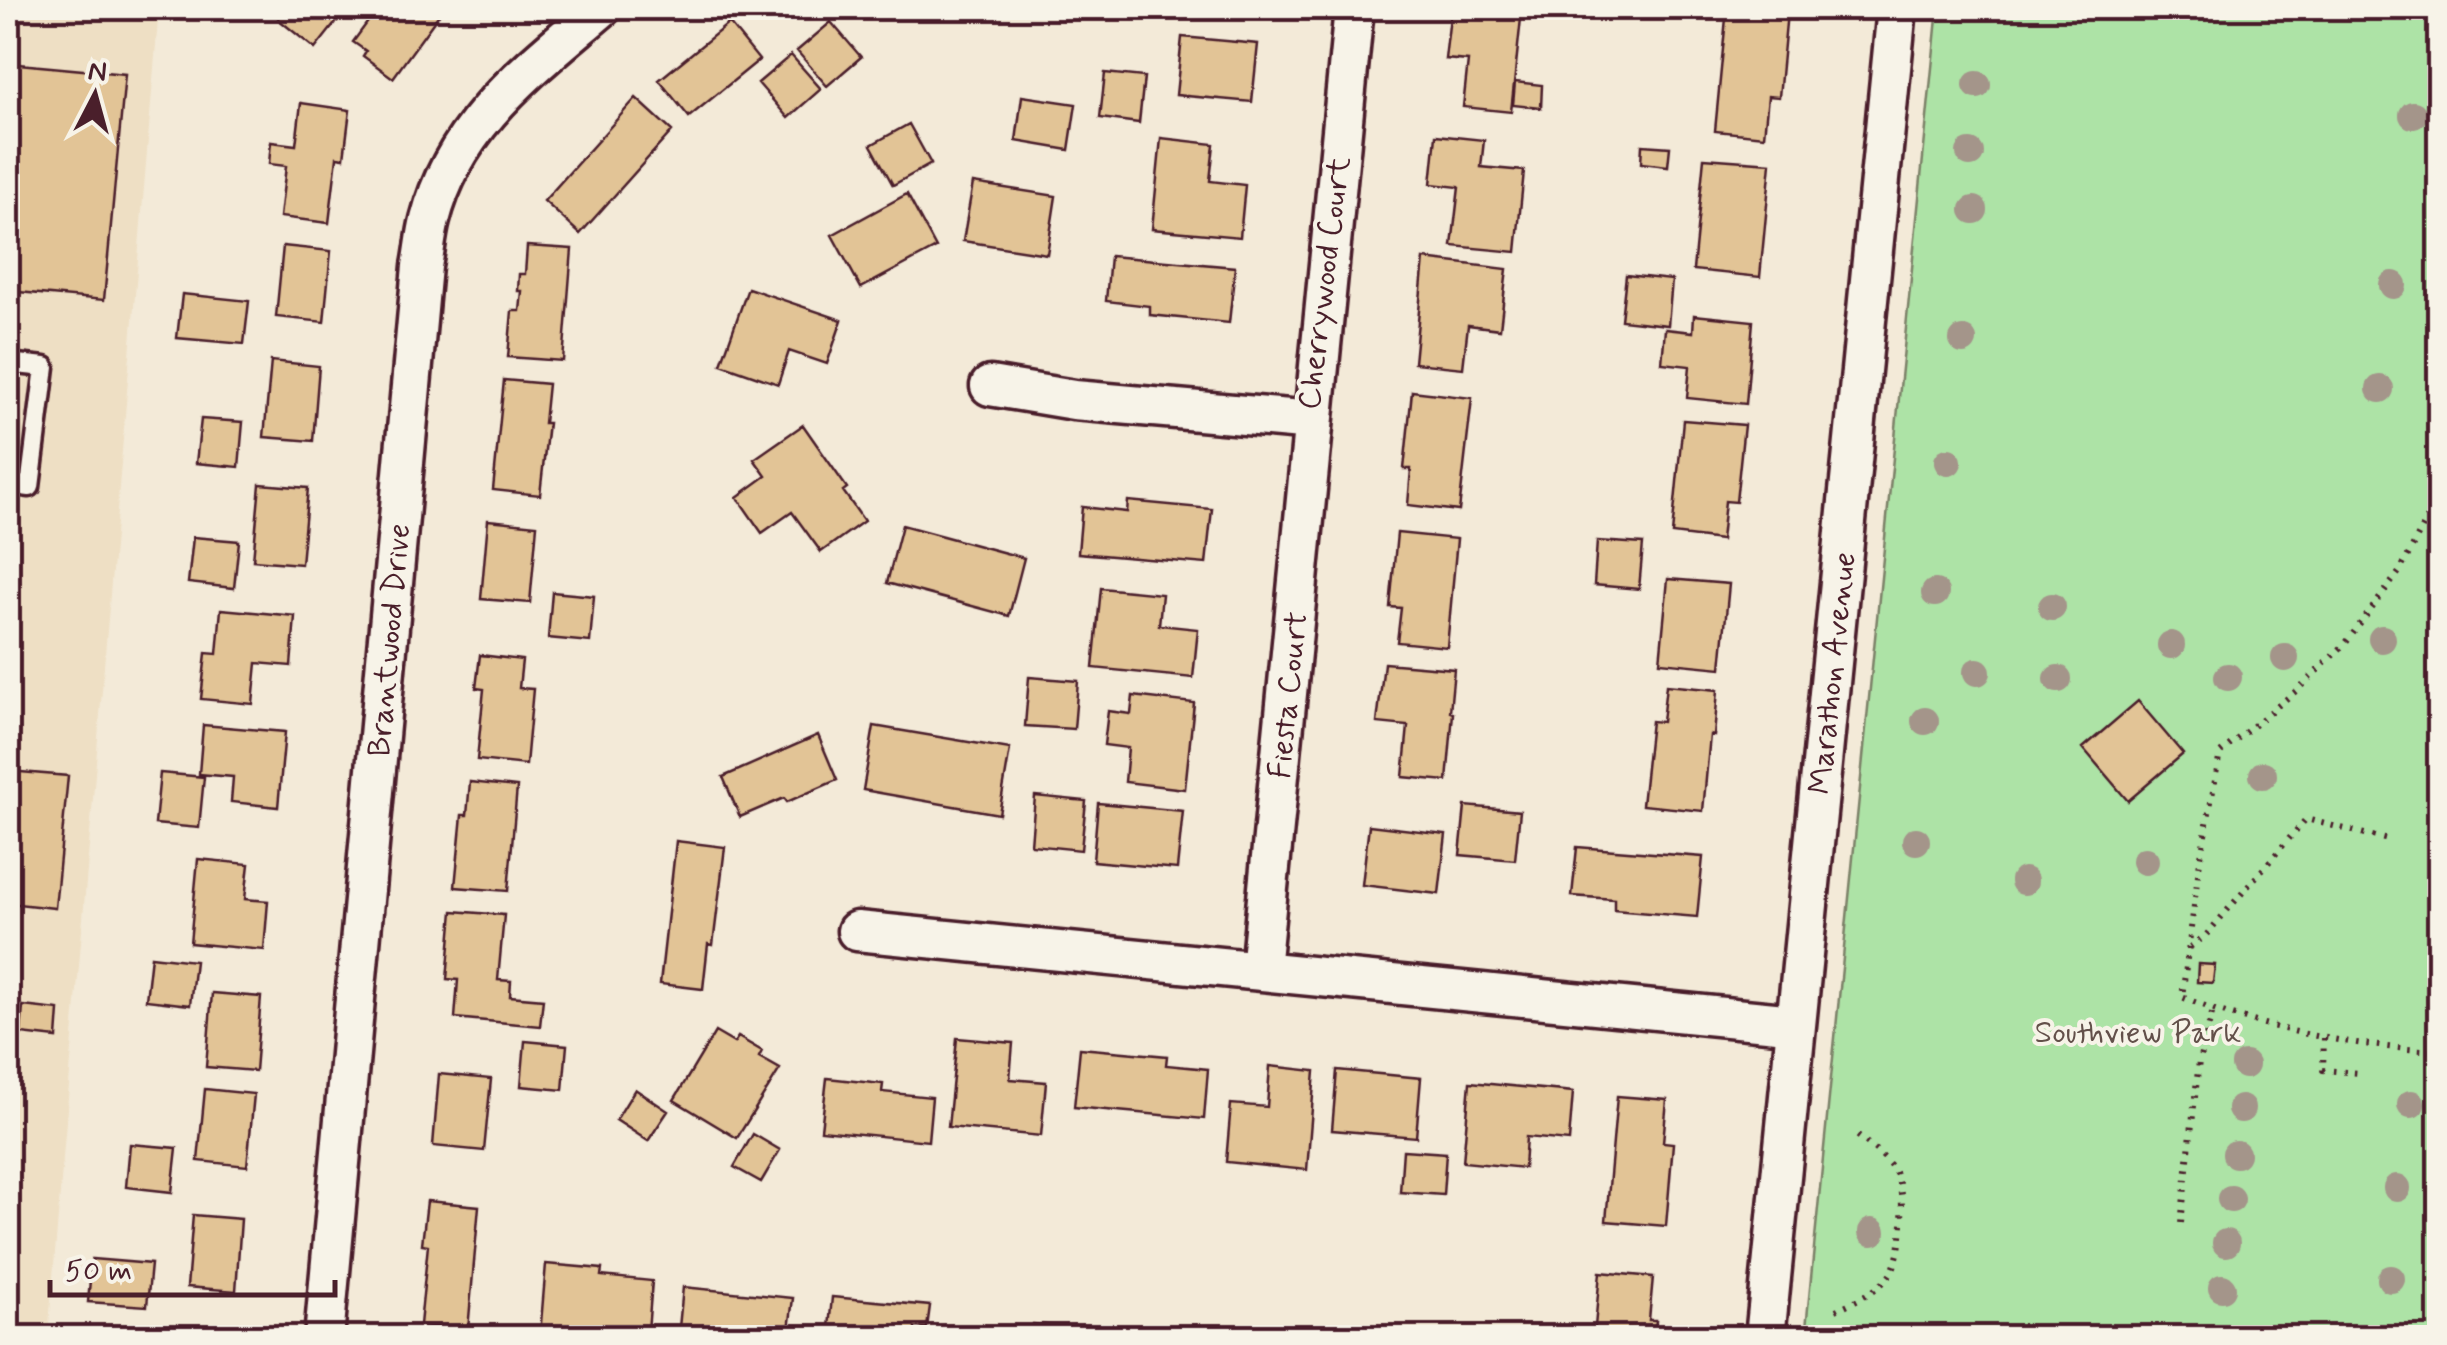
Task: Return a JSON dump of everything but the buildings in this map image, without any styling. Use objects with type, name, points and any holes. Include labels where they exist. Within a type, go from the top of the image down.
[{"type":"street","name":"Brantwood Drive","points":[[324,1338],[422,266],[430,221],[438,193],[464,141],[482,116],[601,8]]},
{"type":"street","name":"Cherrywood Court","points":[[990,386],[1074,400],[1314,421],[1354,8]]},
{"type":"street","name":"Marathon Avenue","points":[[1766,1338],[1897,8]]},
{"type":"street","name":"Fiesta Court","points":[[1260,970],[1314,421]]},
{"type":"street","points":[[857,931],[1796,1024]]},
{"type":"lane","points":[[8,362],[45,366],[30,486],[8,484]]},
{"type":"path","points":[[2440,488],[2400,571],[2345,644],[2296,691],[2220,753],[2199,867],[2182,997],[2213,1010],[2324,1038],[2407,1050],[2440,1050]]},
{"type":"path","points":[[2188,948],[2206,935],[2306,820],[2388,840]]},
{"type":"path","points":[[2181,1223],[2199,1061],[2213,1010]]},
{"type":"path","points":[[2324,1038],[2323,1070],[2359,1073]]},
{"type":"path","points":[[1836,1310],[1876,1289],[1890,1275],[1900,1246],[1902,1190],[1894,1170],[1854,1134]]},
{"type":"shaded area","points":[[8,8],[159,8],[48,1337],[8,1338]]},
{"type":"green space","name":"Southview Park","points":[[1938,8],[2439,8],[2439,1337],[1805,1338]]}]
